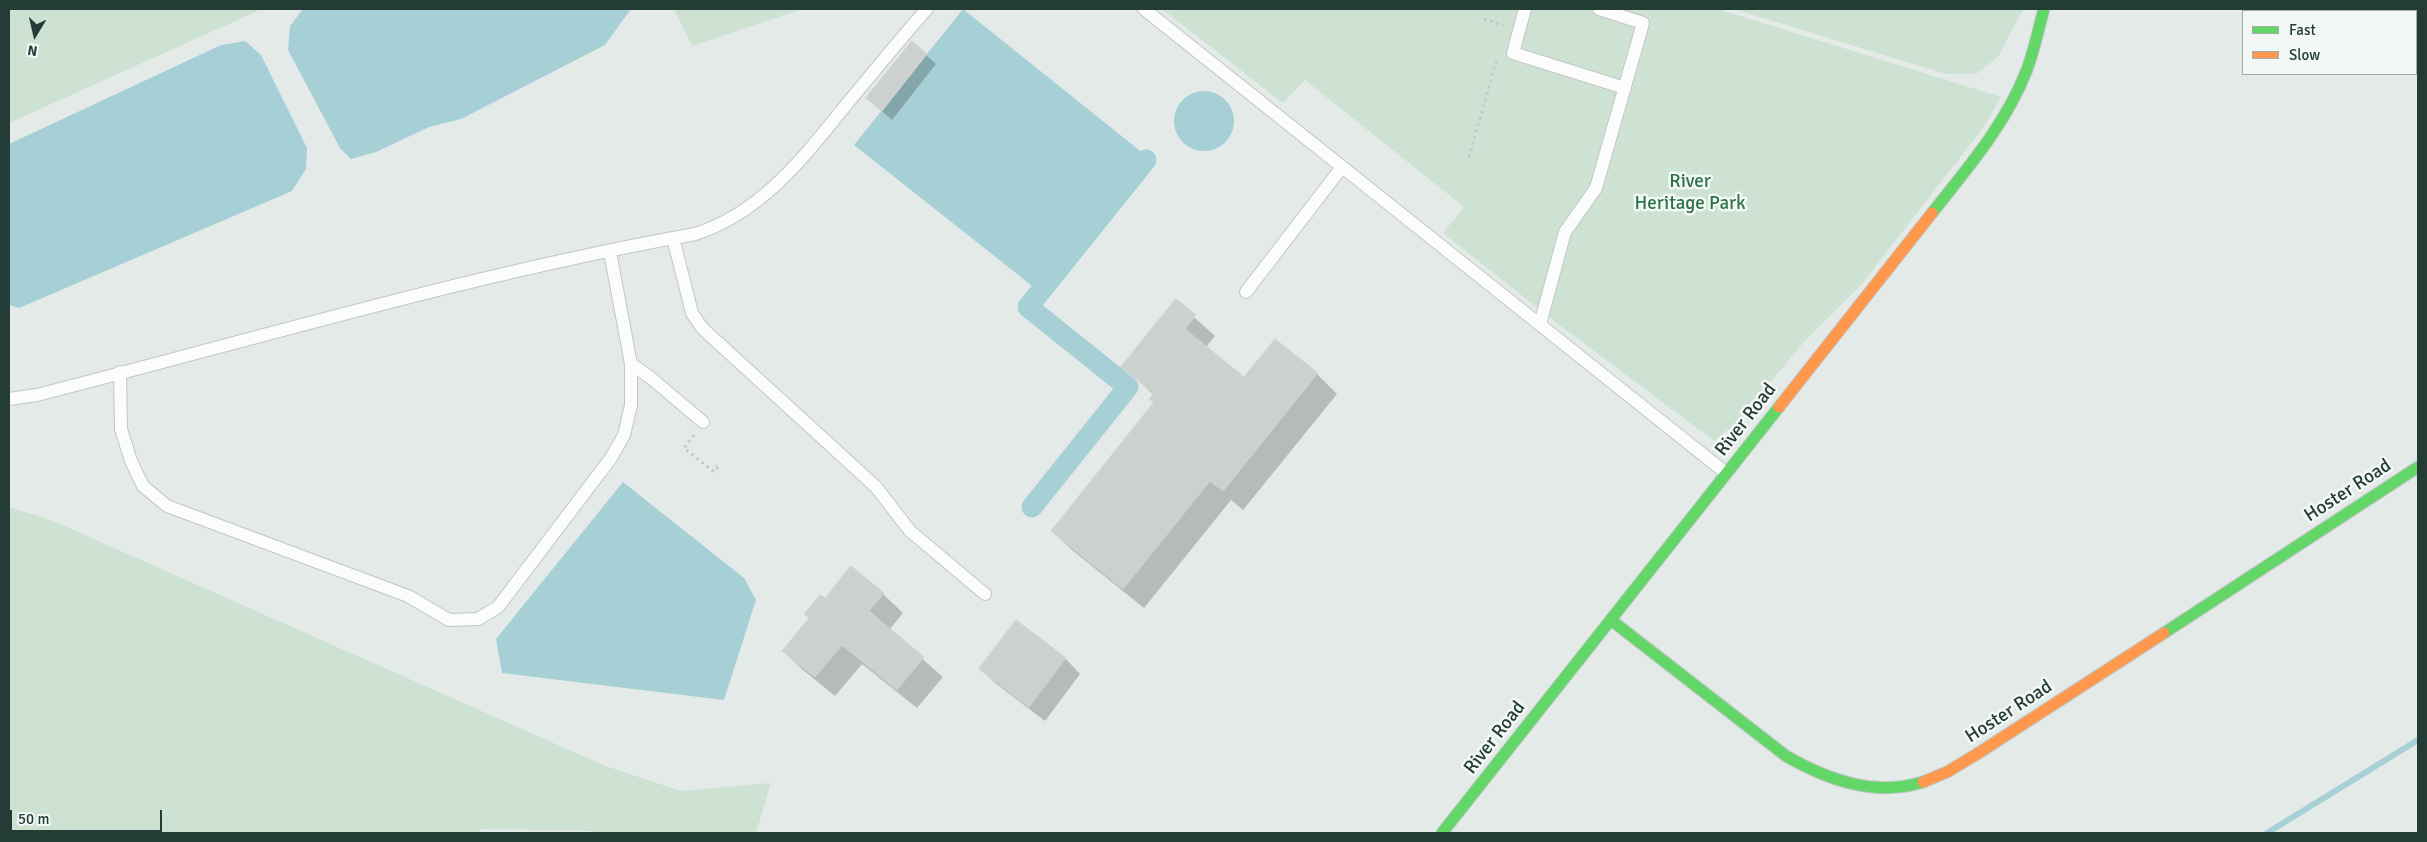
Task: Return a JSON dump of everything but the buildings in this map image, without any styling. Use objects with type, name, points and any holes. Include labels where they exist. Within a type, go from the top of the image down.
[{"type":"street","name":"River Road","points":[[1442,833],[1953,187],[1995,131],[2014,99],[2026,72],[2044,9]]},
{"type":"street","name":"Hoster Road","points":[[1611,620],[1786,756],[1802,766],[1839,783],[1856,786],[1890,788],[1917,784],[1932,779],[1991,745],[2418,467]]},
{"type":"lane","points":[[9,399],[37,395],[434,291],[719,227],[756,201],[794,168],[928,9]]},
{"type":"lane","points":[[1144,9],[1726,474]]},
{"type":"lane","points":[[1526,9],[1513,53],[1625,88]]},
{"type":"lane","points":[[1540,324],[1565,232],[1596,188],[1643,23],[1599,9]]},
{"type":"lane","points":[[1246,292],[1342,167]]},
{"type":"lane","points":[[673,238],[692,313],[706,333],[876,487],[910,530],[985,594]]},
{"type":"lane","points":[[120,372],[120,429],[131,461],[143,486],[167,506],[408,596],[449,620],[478,619],[498,607],[611,458],[624,435],[631,405],[631,364],[610,252]]},
{"type":"lane","points":[[631,364],[651,378],[703,422]]},
{"type":"path","points":[[1484,19],[1508,26],[1509,21]]},
{"type":"path","points":[[1469,157],[1500,52]]},
{"type":"path","points":[[703,422],[705,423],[684,448],[714,472],[718,466],[716,464]]},
{"type":"green space","points":[[9,9],[262,9],[9,123]]},
{"type":"green space","points":[[674,9],[802,9],[692,46]]},
{"type":"green space","name":"River Heritage Park","points":[[1162,9],[1718,9],[2001,97],[1983,128],[1861,285],[1804,342],[1735,424],[1714,441],[1549,317],[1443,233],[1464,207],[1305,80],[1283,103]]},
{"type":"green space","points":[[1734,9],[2023,9],[1998,57],[1976,74],[1946,74]]},
{"type":"green space","points":[[9,507],[51,520],[603,765],[681,791],[771,783],[756,833],[594,833],[591,831],[479,829],[480,833],[9,833]]},
{"type":"water","points":[[303,9],[631,9],[605,45],[461,119],[429,127],[376,152],[351,159],[340,148],[288,50],[290,26]]},
{"type":"water","points":[[963,9],[1144,154],[1036,289],[854,145]]},
{"type":"water","points":[[245,41],[261,55],[307,148],[306,169],[292,191],[19,308],[9,305],[9,144],[221,45]]},
{"type":"water","points":[[1198,91],[1210,91],[1221,96],[1229,104],[1234,115],[1232,133],[1221,146],[1210,151],[1198,151],[1187,146],[1179,138],[1174,127],[1174,115],[1179,104],[1187,96]]},
{"type":"water","points":[[623,482],[744,578],[756,600],[724,700],[502,673],[496,639]]},
{"type":"waterway","points":[[1032,507],[1128,387],[1028,307],[1146,160]]},
{"type":"waterway","points":[[2267,833],[2418,740]]},
{"type":"traffic: fast","points":[[1932,213],[1984,146],[2007,110],[2029,64],[2044,9]]},
{"type":"traffic: fast","points":[[1442,833],[1779,407]]},
{"type":"traffic: fast","points":[[2164,633],[2418,467]]},
{"type":"traffic: fast","points":[[1611,620],[1786,756],[1802,765],[1835,779],[1870,787],[1887,788],[1923,782]]},
{"type":"traffic: slow","points":[[1779,407],[1932,213]]},
{"type":"traffic: slow","points":[[1923,782],[1947,772],[1977,754],[2164,633]]}]
